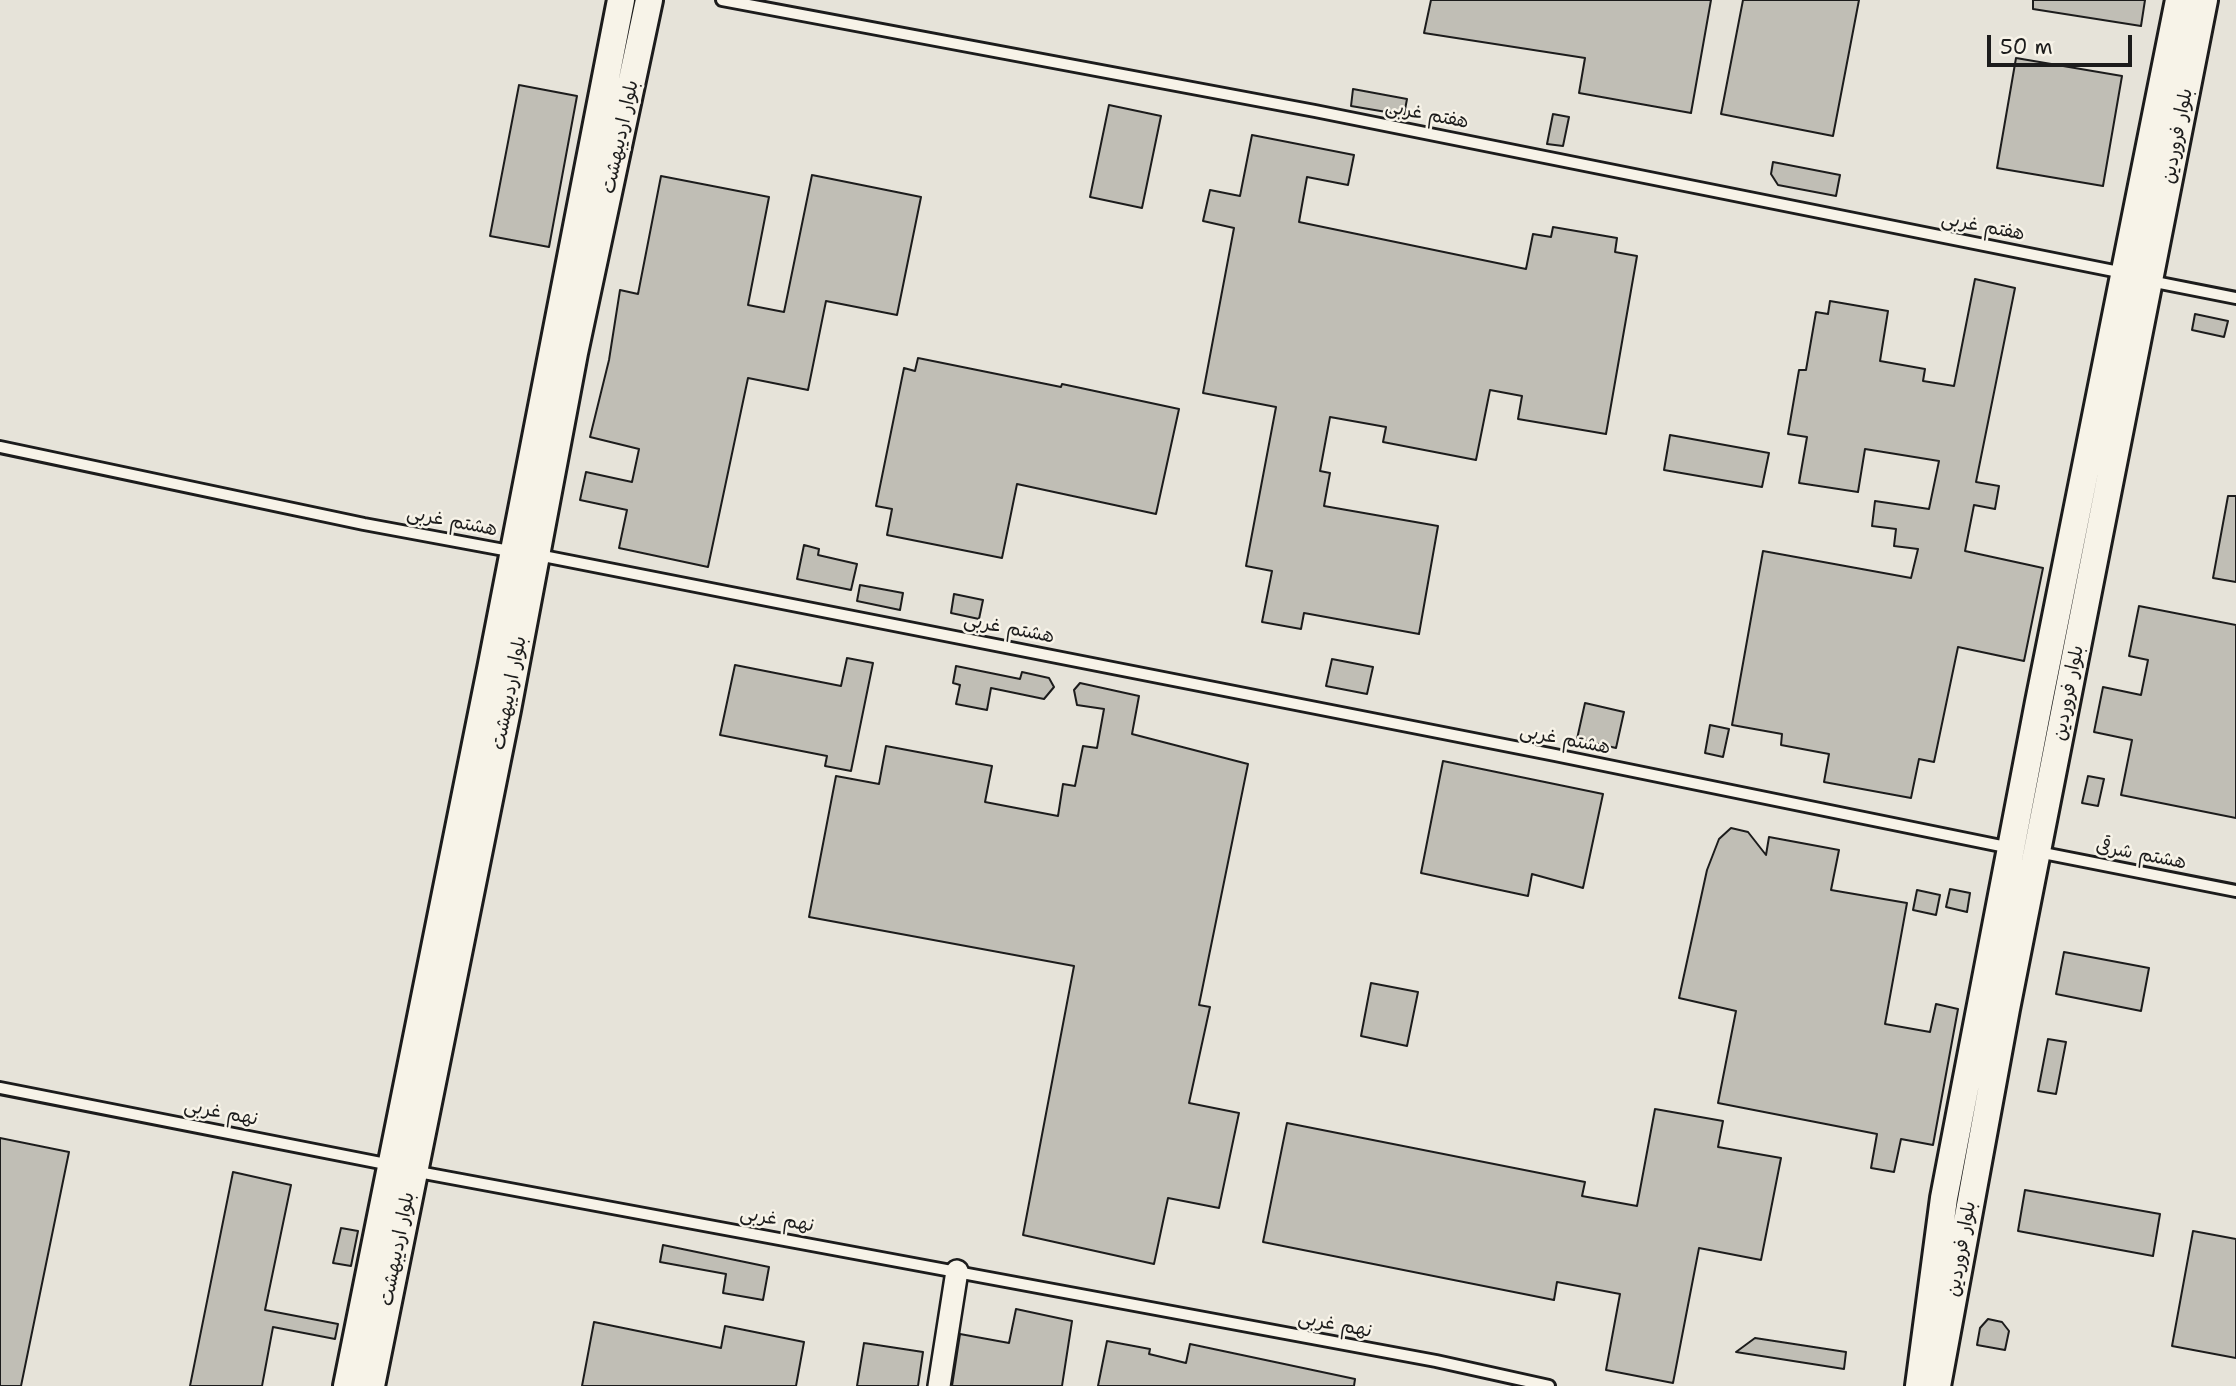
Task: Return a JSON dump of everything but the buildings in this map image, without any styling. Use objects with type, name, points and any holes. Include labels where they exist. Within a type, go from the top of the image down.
[{"type":"street","name":"بلوار اردیبهشت","points":[[370,1386],[404,1168],[525,553],[621,0]]},
{"type":"street","name":"بلوار اردیبهشت","points":[[525,553],[574,353],[649,0]]},
{"type":"street","name":"بلوار فروردین","points":[[1919,1386],[1944,1198],[2179,0]]},
{"type":"street","name":"بلوار فروردین","points":[[1937,1386],[2006,1009],[2204,0]]},
{"type":"street","points":[[2124,273],[2149,281]]},
{"type":"street","points":[[2011,848],[2038,852]]},
{"type":"street","name":"بلوار اردیبهشت","points":[[348,1386],[404,1168]]},
{"type":"street","points":[[939,1386],[957,1271]]},
{"type":"lane","name":"هفتم غربی","points":[[722,0],[1315,111],[2124,273]]},
{"type":"lane","points":[[2149,281],[2236,298]]},
{"type":"lane","name":"هشتم غربی","points":[[0,447],[364,524],[525,553],[1555,755],[2011,848]]},
{"type":"lane","name":"هشتم شرقی","points":[[2038,852],[2236,891]]},
{"type":"lane","name":"نهم غربی","points":[[0,1088],[404,1168],[1436,1362],[1549,1386]]},
{"type":"shaded area","points":[[0,0],[2236,0],[2236,1386],[0,1386]]}]
